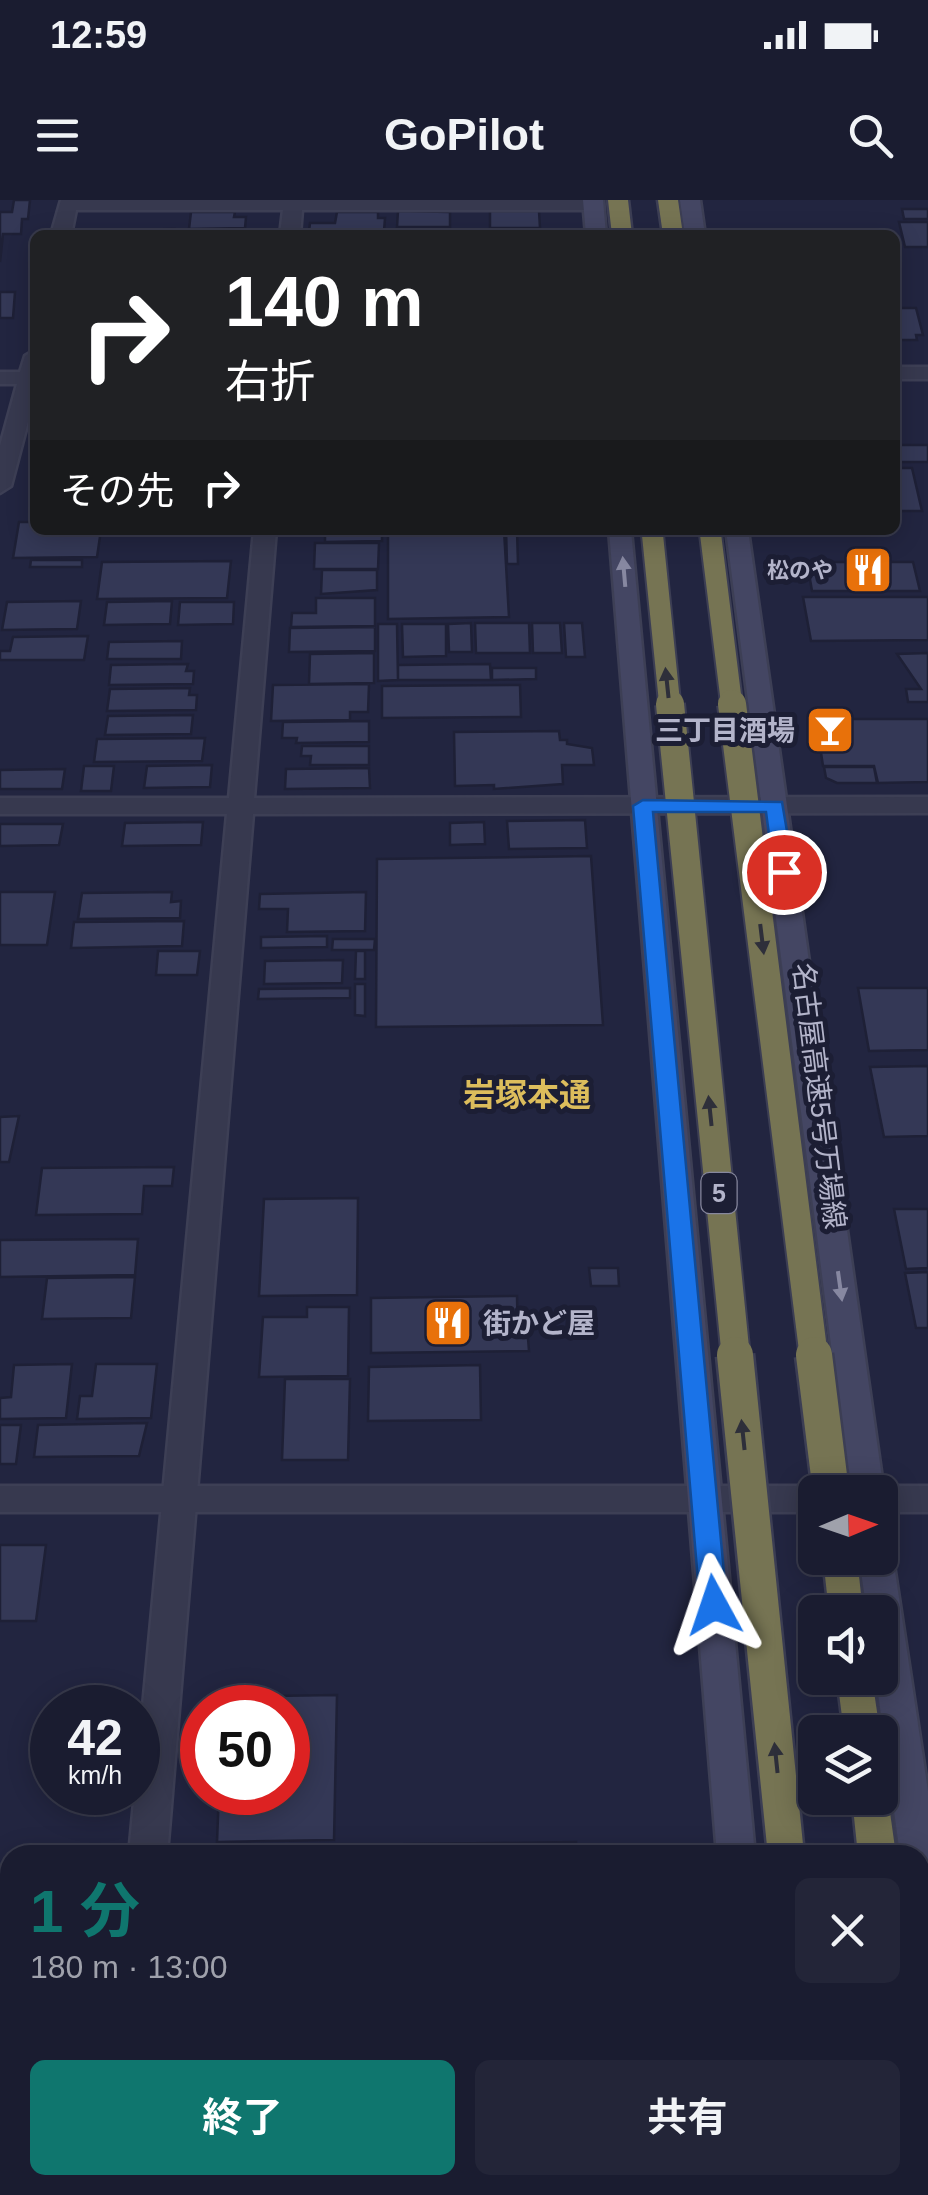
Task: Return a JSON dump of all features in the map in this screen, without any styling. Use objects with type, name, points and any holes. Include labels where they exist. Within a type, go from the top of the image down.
[{"type":"highway","points":[[618,200],[621,230]]},
{"type":"highway","points":[[668,200],[672,230]]},
{"type":"highway","name":"5","points":[[653,535],[785,1845]]},
{"type":"highway","name":"名古屋高速5号万場線","points":[[711,535],[829,1475]]},
{"type":"highway","points":[[872,1815],[876,1845]]},
{"type":"main road","points":[[690,200],[694,230]]},
{"type":"main road","points":[[593,202],[596,230]]},
{"type":"main road","points":[[620,535],[735,1845]]},
{"type":"main road","points":[[738,535],[865,1475]]},
{"type":"main road","points":[[878,1575],[918,1845]]},
{"type":"street","points":[[290,230],[293,201]]},
{"type":"street","points":[[62,230],[68,204],[88,202],[593,202]]},
{"type":"street","points":[[0,378],[30,371]]},
{"type":"street","points":[[900,373],[928,373]]},
{"type":"street","points":[[0,486],[30,381]]},
{"type":"street","points":[[149,1845],[265,535]]},
{"type":"street","points":[[0,806],[928,805]]},
{"type":"street","points":[[0,1499],[798,1500]]},
{"type":"street","points":[[898,1499],[928,1499]]},
{"type":"building","points":[[14,200],[30,200],[28,219],[22,219],[21,234],[3,234],[0,262],[0,212],[12,212]]},
{"type":"building","points":[[902,209],[928,209],[928,219],[904,219]]},
{"type":"building","points":[[398,211],[450,212],[450,227],[397,227]]},
{"type":"building","points":[[490,211],[539,211],[540,228],[490,228]]},
{"type":"building","points":[[191,212],[235,212],[234,217],[246,217],[245,228],[189,229]]},
{"type":"building","points":[[337,212],[378,212],[378,218],[385,218],[384,230],[309,230],[310,223],[335,223]]},
{"type":"building","points":[[899,222],[928,222],[928,247],[905,247]]},
{"type":"building","points":[[0,292],[15,292],[13,318],[0,318]]},
{"type":"building","points":[[900,308],[916,308],[923,335],[916,335],[917,340],[900,340]]},
{"type":"building","points":[[900,445],[928,445],[928,462],[900,462]]},
{"type":"building","points":[[900,468],[912,468],[922,511],[900,511]]},
{"type":"building","points":[[19,522],[30,522],[30,535],[100,535],[97,557],[13,558]]},
{"type":"building","points":[[325,535],[382,535],[382,541],[325,542]]},
{"type":"building","points":[[388,535],[504,535],[509,617],[388,619]]},
{"type":"building","points":[[506,535],[517,535],[518,564],[507,564]]},
{"type":"building","points":[[315,543],[379,543],[378,569],[314,569]]},
{"type":"building","points":[[31,560],[82,560],[82,567],[30,567]]},
{"type":"building","points":[[231,561],[227,598],[97,599],[102,562]]},
{"type":"building","points":[[807,562],[913,562],[920,591],[812,591]]},
{"type":"building","points":[[322,570],[377,570],[377,590],[321,594]]},
{"type":"building","points":[[803,597],[928,597],[928,640],[811,641]]},
{"type":"building","points":[[316,598],[375,598],[375,626],[291,627],[292,613],[316,613]]},
{"type":"building","points":[[81,601],[77,629],[2,630],[7,602]]},
{"type":"building","points":[[172,601],[170,624],[104,625],[107,602]]},
{"type":"building","points":[[180,602],[234,602],[233,624],[178,625]]},
{"type":"building","points":[[471,623],[472,652],[449,652],[448,624]]},
{"type":"building","points":[[475,623],[529,623],[530,653],[476,653]]},
{"type":"building","points":[[532,623],[560,623],[562,653],[533,653]]},
{"type":"building","points":[[564,623],[582,623],[585,657],[566,657]]},
{"type":"building","points":[[378,624],[397,624],[398,680],[378,681]]},
{"type":"building","points":[[402,624],[446,624],[446,656],[403,657]]},
{"type":"building","points":[[375,627],[375,651],[289,652],[290,628]]},
{"type":"building","points":[[88,636],[84,660],[0,660],[0,651],[10,651],[13,637]]},
{"type":"building","points":[[182,641],[181,659],[107,659],[109,642]]},
{"type":"building","points":[[374,653],[374,683],[309,684],[310,654]]},
{"type":"building","points":[[928,653],[928,702],[908,702],[906,689],[921,689],[897,654]]},
{"type":"building","points":[[188,664],[186,671],[194,671],[193,684],[109,685],[111,665]]},
{"type":"building","points":[[490,664],[491,680],[398,680],[398,665]]},
{"type":"building","points":[[492,668],[536,668],[536,679],[492,680]]},
{"type":"building","points":[[369,684],[368,712],[350,712],[350,720],[271,721],[273,685]]},
{"type":"building","points":[[520,685],[521,717],[382,718],[382,686]]},
{"type":"building","points":[[190,688],[189,695],[197,695],[196,710],[107,711],[110,689]]},
{"type":"building","points":[[193,715],[191,734],[105,735],[108,716]]},
{"type":"building","points":[[816,719],[928,719],[928,782],[878,783],[874,766],[823,766]]},
{"type":"building","points":[[369,721],[369,742],[296,743],[297,738],[282,738],[283,722]]},
{"type":"building","points":[[559,731],[560,740],[567,740],[567,744],[592,748],[594,765],[562,765],[563,784],[494,789],[494,785],[455,786],[454,732]]},
{"type":"building","points":[[205,738],[202,761],[94,762],[97,739]]},
{"type":"building","points":[[302,746],[369,746],[369,765],[310,765],[311,756],[301,756]]},
{"type":"building","points":[[212,765],[210,787],[144,788],[147,766]]},
{"type":"building","points":[[84,766],[114,766],[111,791],[81,791]]},
{"type":"building","points":[[824,767],[874,767],[877,783],[837,783],[826,778]]},
{"type":"building","points":[[369,768],[370,788],[285,789],[286,769]]},
{"type":"building","points":[[65,769],[62,789],[0,789],[0,770]]},
{"type":"building","points":[[585,820],[587,848],[509,849],[507,821]]},
{"type":"building","points":[[203,822],[201,845],[122,846],[125,823]]},
{"type":"building","points":[[484,822],[485,844],[450,845],[450,823]]},
{"type":"building","points":[[0,824],[63,824],[59,845],[0,846]]},
{"type":"building","points":[[591,856],[603,1025],[376,1027],[377,859]]},
{"type":"building","points":[[0,892],[55,892],[47,945],[0,945]]},
{"type":"building","points":[[172,892],[171,902],[181,901],[180,918],[78,919],[82,893]]},
{"type":"building","points":[[366,892],[365,931],[287,932],[288,909],[259,909],[260,894]]},
{"type":"building","points":[[184,921],[182,946],[71,948],[74,922]]},
{"type":"building","points":[[327,936],[327,947],[261,948],[261,937]]},
{"type":"building","points":[[333,939],[375,939],[374,950],[332,950]]},
{"type":"building","points":[[158,951],[200,951],[197,975],[156,975]]},
{"type":"building","points":[[356,951],[365,951],[365,979],[355,979]]},
{"type":"building","points":[[343,960],[342,983],[264,984],[265,961]]},
{"type":"building","points":[[355,984],[365,984],[365,1016],[355,1015]]},
{"type":"building","points":[[350,988],[350,998],[258,999],[259,989]]},
{"type":"building","points":[[858,988],[928,988],[928,1050],[869,1051]]},
{"type":"building","points":[[928,1066],[928,1136],[884,1137],[870,1067]]},
{"type":"building","points":[[19,1116],[9,1162],[0,1162],[0,1117]]},
{"type":"building","points":[[174,1167],[172,1186],[144,1186],[142,1214],[36,1215],[42,1168]]},
{"type":"building","points":[[358,1198],[357,1295],[259,1296],[264,1199]]},
{"type":"building","points":[[894,1209],[928,1209],[928,1268],[906,1269]]},
{"type":"building","points":[[138,1239],[135,1275],[0,1277],[0,1240]]},
{"type":"building","points":[[589,1268],[618,1268],[619,1286],[591,1286]]},
{"type":"building","points":[[928,1272],[928,1328],[916,1328],[905,1273]]},
{"type":"building","points":[[135,1277],[131,1318],[42,1319],[47,1278]]},
{"type":"building","points":[[517,1296],[518,1338],[528,1338],[529,1351],[371,1353],[371,1298]]},
{"type":"building","points":[[307,1307],[349,1307],[348,1376],[259,1377],[263,1317],[307,1317]]},
{"type":"building","points":[[72,1364],[66,1418],[0,1419],[0,1398],[11,1397],[14,1365]]},
{"type":"building","points":[[96,1364],[157,1364],[151,1418],[77,1419],[80,1396],[92,1396]]},
{"type":"building","points":[[480,1365],[481,1420],[368,1421],[369,1367]]},
{"type":"building","points":[[285,1379],[350,1379],[348,1460],[282,1460]]},
{"type":"building","points":[[147,1423],[139,1456],[34,1457],[38,1425]]},
{"type":"building","points":[[0,1425],[21,1425],[16,1464],[0,1464]]},
{"type":"building","points":[[0,1545],[46,1545],[36,1621],[0,1621]]},
{"type":"building","points":[[310,1695],[337,1695],[334,1840],[217,1842],[218,1815],[310,1815]]},
{"type":"building","points":[[576,1842],[576,1845],[347,1845]]},
{"type":"place","name":"松のや","points":[[868,570]]},
{"type":"place","name":"三丁目酒場","points":[[830,730]]},
{"type":"place","name":"街かど屋","points":[[448,1323]]},
{"type":"district","name":"岩塚本通","points":[[527,1095]]},
{"type":"route","points":[[714,1605],[643,806],[775,806],[784,872]]}]
